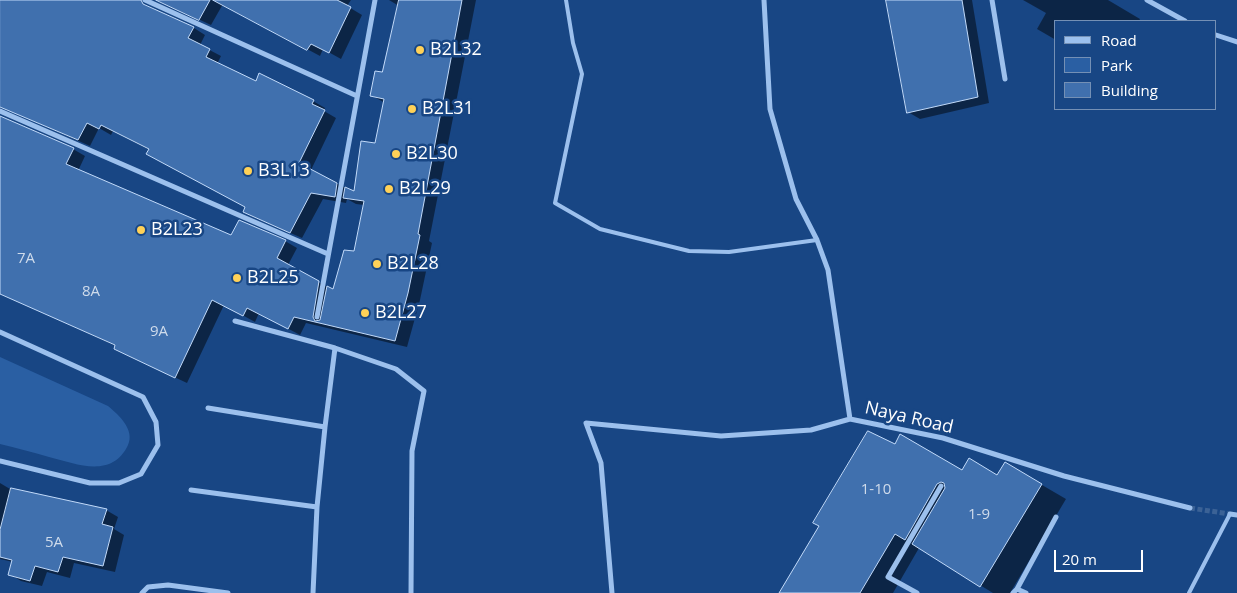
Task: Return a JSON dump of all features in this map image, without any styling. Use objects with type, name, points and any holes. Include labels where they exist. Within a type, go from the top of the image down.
[{"type":"street","points":[[145,0],[357,96]]},
{"type":"street","points":[[317,317],[375,0]]},
{"type":"street","points":[[764,0],[770,109],[796,199],[828,270],[850,419]]},
{"type":"street","points":[[992,0],[1005,80]]},
{"type":"street","points":[[1147,0],[1183,20]]},
{"type":"street","points":[[1217,35],[1237,42]]},
{"type":"street","points":[[0,111],[328,254]]},
{"type":"street","points":[[235,321],[335,348],[396,369],[424,391],[412,452],[411,593]]},
{"type":"street","points":[[0,332],[143,397],[156,422],[158,445],[141,474],[119,483],[90,483],[0,461]]},
{"type":"street","points":[[313,593],[316,507],[324,427],[335,348]]},
{"type":"street","points":[[208,408],[324,427]]},
{"type":"street","name":"Naya Road","points":[[612,593],[601,462],[586,423],[721,436],[811,430],[850,419],[944,438],[1064,476],[1190,508]]},
{"type":"street","points":[[917,593],[888,577],[941,486]]},
{"type":"street","points":[[191,490],[316,507]]},
{"type":"street","points":[[1230,514],[1237,515]]},
{"type":"street","points":[[1026,593],[1015,591],[1056,518]]},
{"type":"street","points":[[142,593],[148,587],[168,585],[228,593]]},
{"type":"lane","points":[[566,0],[573,43],[582,74],[555,203],[600,229],[689,251],[729,252],[816,240]]},
{"type":"lane","points":[[1189,593],[1230,514]]},
{"type":"green space","points":[[0,357],[108,406],[121,418],[128,428],[130,439],[121,456],[103,466],[82,465],[0,444]]},
{"type":"building","points":[[0,0],[141,0],[143,4],[194,27],[188,38],[210,49],[206,57],[256,81],[259,73],[314,100],[312,104],[325,110],[299,163],[337,183],[335,197],[311,193],[290,233],[243,212],[245,207],[146,154],[149,149],[101,125],[99,129],[87,123],[78,140],[0,107]]},
{"type":"building","points":[[156,0],[210,0],[199,20]]},
{"type":"building","points":[[213,0],[337,0],[351,7],[329,53],[311,44],[307,50]]},
{"type":"building","points":[[399,0],[462,0],[418,234],[420,235],[408,293],[395,341],[294,317],[288,329],[247,308],[243,316],[212,300],[175,378],[114,349],[115,345],[0,294],[0,116],[74,148],[66,164],[231,235],[239,220],[286,240],[277,258],[319,281],[313,317],[315,321],[320,320],[327,286],[333,289],[344,250],[354,251],[364,201],[343,198],[345,187],[354,191],[361,141],[375,143],[384,99],[370,96],[375,71],[382,72]]},
{"type":"building","points":[[886,0],[962,0],[978,97],[907,113]]},
{"type":"building","points":[[868,431],[895,444],[900,434],[962,470],[969,458],[997,475],[1005,462],[1042,484],[980,587],[912,544],[945,488],[944,483],[941,482],[937,484],[905,540],[895,534],[860,593],[779,593],[819,526],[813,523]]},
{"type":"building","points":[[11,488],[107,509],[102,524],[113,527],[103,566],[63,557],[58,572],[35,566],[30,581],[8,575],[12,560],[0,557],[0,530]]},
{"type":"tunnel","points":[[1190,508],[1230,514]]},
{"type":"place","name":"B2L32","points":[[420,50]]},
{"type":"place","name":"B2L31","points":[[412,109]]},
{"type":"place","name":"B2L30","points":[[396,154]]},
{"type":"place","name":"B3L13","points":[[248,171]]},
{"type":"place","name":"B2L29","points":[[389,189]]},
{"type":"place","name":"B2L23","points":[[141,230]]},
{"type":"place","name":"B2L28","points":[[377,264]]},
{"type":"place","name":"B2L25","points":[[237,278]]},
{"type":"place","name":"B2L27","points":[[365,313]]}]
